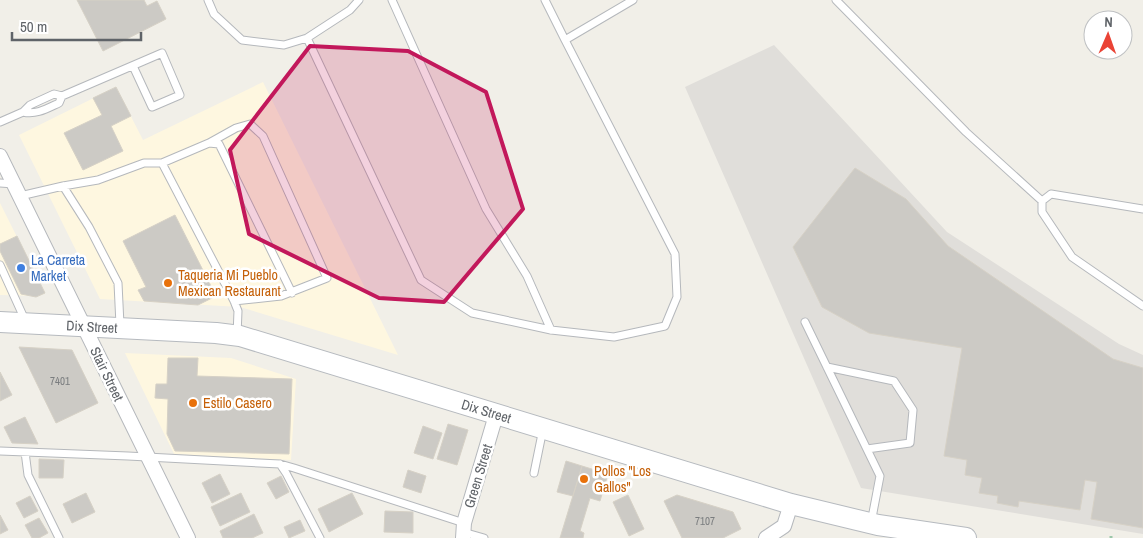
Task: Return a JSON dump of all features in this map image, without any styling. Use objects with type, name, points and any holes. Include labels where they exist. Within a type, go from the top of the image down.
[{"type":"street","name":"Stair Street","points":[[0,156],[11,188],[84,326],[188,538]]},
{"type":"street","name":"Dix Street","points":[[0,322],[216,333],[237,336],[791,504],[871,523],[900,533],[966,538]]},
{"type":"street","name":"Green Street","points":[[463,531],[496,415]]},
{"type":"street","points":[[766,538],[784,526],[791,504]]},
{"type":"lane","points":[[208,0],[214,14],[242,40],[284,45],[307,38],[350,10],[359,0]]},
{"type":"lane","points":[[392,0],[486,209],[527,276],[551,330]]},
{"type":"lane","points":[[307,38],[420,280],[472,313],[551,330],[614,337],[665,326],[677,297],[675,254],[545,0]]},
{"type":"lane","points":[[565,40],[633,0]]},
{"type":"lane","points":[[836,0],[966,132],[1042,201],[1042,212],[1072,257],[1143,306]]},
{"type":"lane","points":[[0,122],[22,112],[33,114],[42,111],[59,103],[62,96],[133,66],[162,54],[180,95],[152,107],[133,66]]},
{"type":"lane","points":[[11,188],[63,186],[98,180],[144,163],[162,163],[210,143],[236,128],[250,124],[263,136],[327,278],[281,296],[234,301]]},
{"type":"lane","points":[[210,143],[219,144],[292,293]]},
{"type":"lane","points":[[162,163],[234,301],[238,311],[237,336]]},
{"type":"lane","points":[[63,186],[89,226],[118,283],[120,328]]},
{"type":"lane","points":[[1042,201],[1051,194],[1143,209]]},
{"type":"lane","points":[[0,265],[26,323]]},
{"type":"lane","points":[[805,322],[880,476],[871,523]]},
{"type":"lane","points":[[827,367],[894,381],[913,410],[910,444],[867,449]]},
{"type":"lane","points":[[534,473],[543,429]]},
{"type":"lane","points":[[0,451],[280,464],[484,538]]},
{"type":"lane","points":[[25,452],[28,475],[59,538]]},
{"type":"lane","points":[[280,464],[320,538]]},
{"type":"highlighted area","points":[[310,46],[408,51],[486,92],[523,209],[444,302],[379,298],[249,234],[230,150]]},
{"type":"shaded area","points":[[774,45],[947,232],[1119,344],[1143,355],[1143,534],[861,488],[685,87]]},
{"type":"shaded area","points":[[263,82],[398,355],[240,307],[100,299],[19,135],[116,87],[143,140]]},
{"type":"shaded area","points":[[0,203],[45,293],[39,296],[0,295]]},
{"type":"shaded area","points":[[125,353],[231,358],[296,379],[291,460],[174,454]]},
{"type":"building","points":[[77,0],[144,0],[147,6],[157,1],[166,19],[103,51]]},
{"type":"building","points":[[116,87],[131,116],[111,126],[123,151],[83,170],[64,133],[102,115],[93,98]]},
{"type":"building","points":[[855,168],[906,199],[948,246],[1113,359],[1143,368],[1143,528],[1091,519],[1097,482],[1085,480],[1080,510],[1019,501],[1018,507],[997,503],[998,496],[979,493],[982,478],[965,475],[967,460],[944,456],[962,348],[869,333],[822,307],[793,247]]},
{"type":"building","points":[[175,215],[216,296],[198,305],[144,301],[138,290],[146,287],[123,241]]},
{"type":"building","points":[[17,236],[45,293],[36,297],[21,294],[0,251],[0,244]]},
{"type":"building","points":[[19,347],[72,350],[98,403],[56,423]]},
{"type":"building","points":[[168,358],[198,358],[197,376],[292,379],[289,454],[175,451],[167,434],[168,399],[155,398],[156,384],[167,384]]},
{"type":"building","points":[[0,372],[12,395],[0,401]]},
{"type":"building","points":[[25,417],[38,444],[12,443],[4,427]]},
{"type":"building","points":[[448,424],[468,430],[457,465],[437,459]]},
{"type":"building","points":[[423,426],[442,433],[433,459],[414,453]]},
{"type":"building","points":[[39,459],[64,460],[63,478],[39,478]]},
{"type":"building","points":[[566,461],[582,466],[573,496],[557,492]]},
{"type":"building","points":[[582,466],[608,474],[600,501],[590,498],[580,531],[584,533],[583,538],[560,538]]},
{"type":"building","points":[[408,470],[426,476],[421,493],[403,487]]},
{"type":"building","points":[[220,474],[230,494],[212,503],[202,483]]},
{"type":"building","points":[[281,476],[289,492],[276,499],[267,483]]},
{"type":"building","points":[[86,493],[95,512],[72,523],[63,504]]},
{"type":"building","points":[[241,493],[250,512],[220,526],[211,507]]},
{"type":"building","points":[[352,493],[363,514],[329,532],[318,509]]},
{"type":"building","points":[[628,495],[644,529],[629,536],[613,502]]},
{"type":"building","points":[[677,495],[733,512],[741,529],[723,538],[682,538],[664,501]]},
{"type":"building","points":[[30,496],[38,511],[24,518],[16,503]]},
{"type":"building","points":[[385,511],[413,512],[413,533],[384,532]]},
{"type":"building","points":[[254,514],[263,533],[252,538],[223,538],[220,531]]},
{"type":"building","points":[[0,515],[8,530],[0,534]]},
{"type":"building","points":[[39,518],[48,533],[39,538],[32,538],[25,525]]},
{"type":"building","points":[[300,520],[305,531],[289,538],[284,527]]},
{"type":"place","name":"La Carreta Market","points":[[21,268]]},
{"type":"place","name":"Taqueria Mi Pueblo Mexican Restaurant","points":[[168,283]]},
{"type":"place","name":"Estilo Casero","points":[[193,403]]},
{"type":"place","name":"Pollos \"Los Gallos\"","points":[[584,479]]}]
